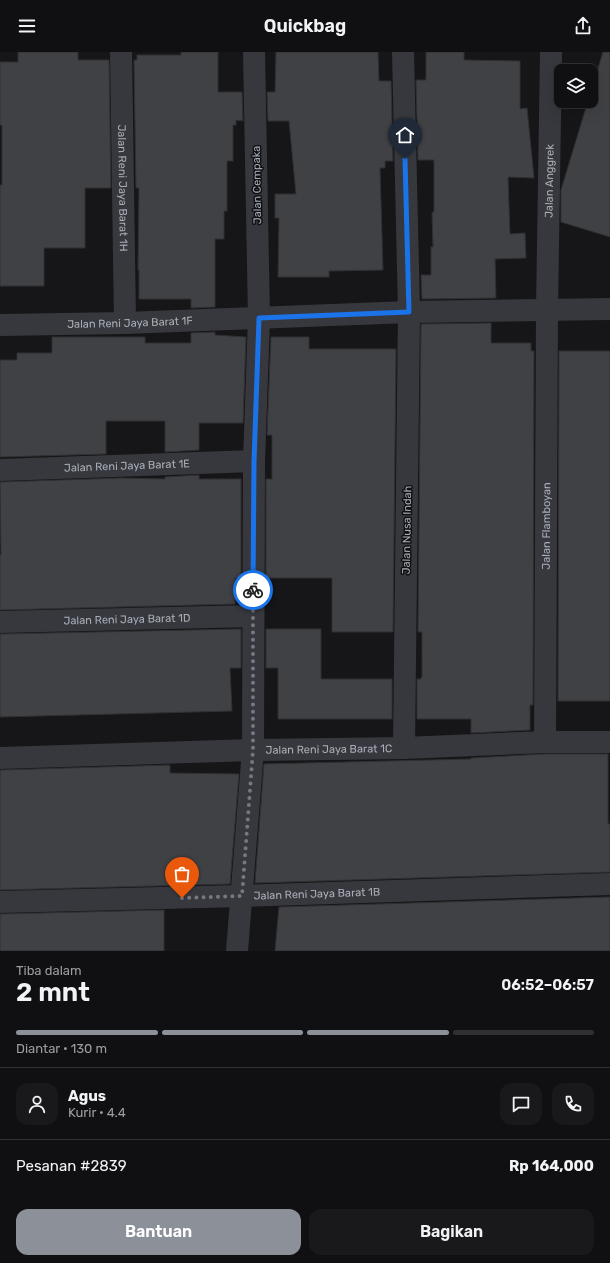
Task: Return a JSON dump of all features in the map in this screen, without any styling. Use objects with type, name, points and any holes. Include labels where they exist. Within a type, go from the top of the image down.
[{"type":"street","name":"Jalan Reni Jaya Barat 1H","points":[[121,52],[125,323]]},
{"type":"street","name":"Jalan Cempaka","points":[[237,951],[253,750],[254,462],[259,318],[254,52]]},
{"type":"street","name":"Jalan Nusa Indah","points":[[403,52],[409,312],[404,748]]},
{"type":"street","name":"Jalan Anggrek","points":[[547,310],[551,52]]},
{"type":"street","name":"Jalan Reni Jaya Barat 1F","points":[[0,325],[125,323],[409,312],[610,309]]},
{"type":"street","name":"Jalan Flamboyan","points":[[546,742],[547,310]]},
{"type":"street","name":"Jalan Reni Jaya Barat 1E","points":[[0,470],[254,462]]},
{"type":"street","name":"Jalan Reni Jaya Barat 1D","points":[[0,622],[253,616]]},
{"type":"street","name":"Jalan Reni Jaya Barat 1C","points":[[0,758],[253,750],[404,748],[546,742],[610,742]]},
{"type":"street","name":"Jalan Reni Jaya Barat 1B","points":[[0,902],[610,884]]},
{"type":"building","points":[[18,52],[78,52],[78,60],[109,60],[111,188],[85,188],[85,248],[44,248],[44,286],[0,286],[0,185],[2,185],[2,125],[0,125],[0,62],[18,62]]},
{"type":"building","points":[[181,52],[218,52],[218,92],[242,92],[243,121],[236,120],[236,125],[233,125],[233,161],[227,161],[227,211],[224,211],[224,239],[215,239],[215,307],[191,308],[191,299],[139,299],[139,188],[136,188],[134,60],[137,60],[137,55],[181,55]]},
{"type":"building","points":[[276,52],[378,52],[379,81],[391,81],[393,161],[385,161],[385,168],[380,168],[383,270],[329,271],[329,277],[278,277],[279,218],[275,218],[275,194],[296,194],[289,121],[268,121],[267,92],[275,92]]},
{"type":"building","points":[[426,52],[464,52],[464,60],[520,61],[520,109],[527,108],[534,178],[508,177],[510,234],[525,233],[526,258],[495,259],[496,298],[422,299],[421,275],[431,275],[431,247],[433,247],[432,212],[434,212],[434,160],[418,160],[416,80],[426,80]]},
{"type":"building","points":[[603,52],[610,52],[610,237],[561,222],[561,190],[586,108],[598,108],[598,68]]},
{"type":"building","points":[[491,323],[491,343],[531,343],[531,351],[534,351],[533,705],[530,705],[530,730],[471,733],[471,719],[417,719],[417,679],[421,679],[422,677],[422,632],[418,632],[421,324]]},
{"type":"building","points":[[215,332],[215,335],[246,337],[243,423],[199,423],[199,450],[165,452],[165,421],[106,421],[106,454],[0,457],[0,360],[17,360],[17,353],[52,353],[52,337],[145,337],[145,343],[191,343],[191,333]]},
{"type":"building","points":[[271,337],[309,337],[309,349],[396,349],[393,632],[332,632],[332,578],[266,578],[266,479],[272,479],[272,435],[267,435]]},
{"type":"building","points":[[559,351],[610,351],[610,701],[558,701]]},
{"type":"building","points":[[199,475],[199,479],[241,479],[241,578],[235,578],[235,604],[0,610],[0,482],[121,478],[165,479],[165,477]]},
{"type":"building","points":[[241,629],[241,668],[230,668],[232,711],[0,717],[0,634]]},
{"type":"building","points":[[266,629],[321,629],[321,679],[392,679],[392,719],[278,719],[278,668],[266,668]]},
{"type":"building","points":[[545,754],[608,754],[610,872],[255,883],[264,764],[471,759]]},
{"type":"building","points":[[170,765],[170,773],[239,774],[230,884],[0,890],[0,770]]},
{"type":"building","points":[[610,897],[610,951],[275,951],[279,907]]},
{"type":"building","points":[[164,910],[164,951],[0,951],[0,914]]},
{"type":"way so far","points":[[182,898],[242,896],[253,750],[253,590]]},
{"type":"route","points":[[253,590],[254,462],[259,318],[409,312],[405,159]]}]
